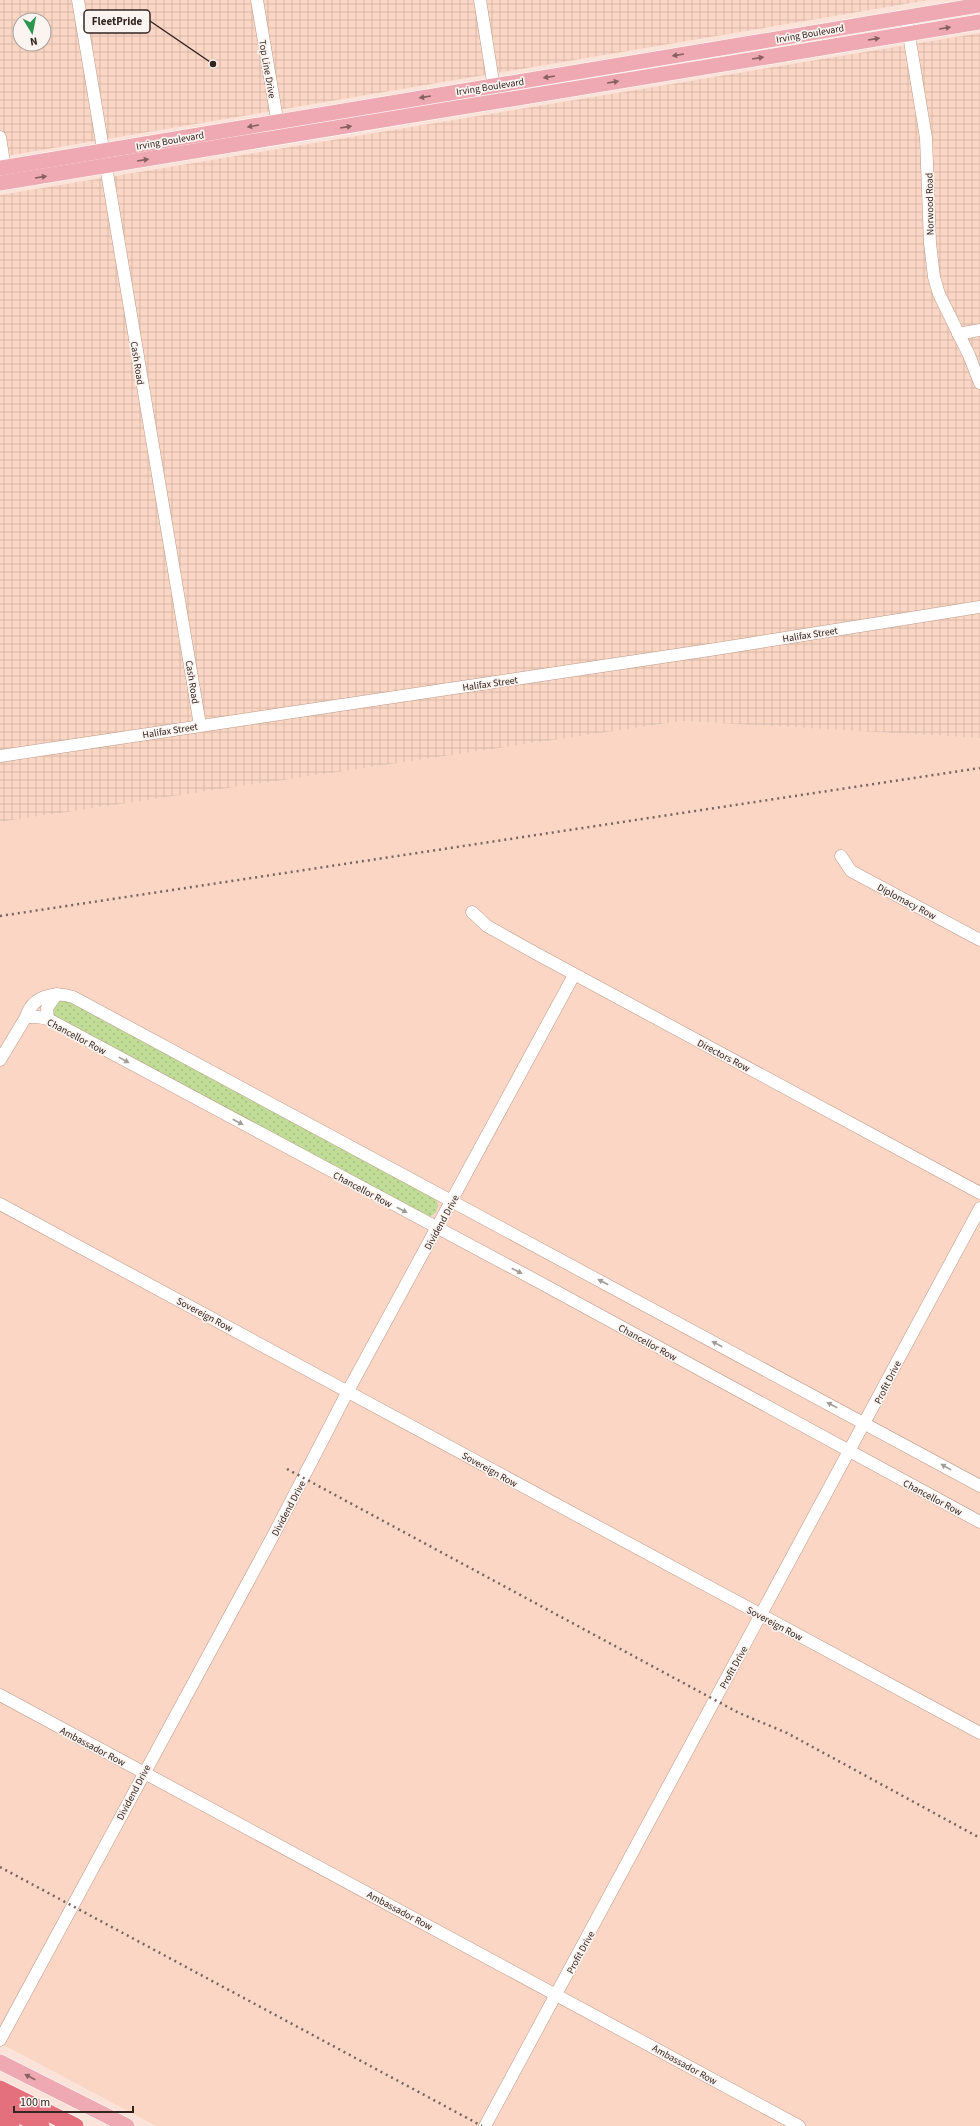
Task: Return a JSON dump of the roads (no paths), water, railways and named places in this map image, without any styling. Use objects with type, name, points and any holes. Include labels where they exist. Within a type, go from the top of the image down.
[{"type":"highway","points":[[0,2089],[75,2126]]},
{"type":"highway","points":[[0,2104],[41,2126]]},
{"type":"highway","points":[[0,2120],[11,2126]]},
{"type":"main road","name":"Irving Boulevard","points":[[104,159],[196,136],[229,130],[980,5]]},
{"type":"main road","name":"Irving Boulevard","points":[[3,175],[104,159],[199,151],[980,22]]},
{"type":"main road","points":[[716,49],[719,65]]},
{"type":"main road","points":[[636,62],[639,78]]},
{"type":"main road","points":[[405,101],[408,116]]},
{"type":"main road","points":[[319,115],[322,130]]},
{"type":"main road","points":[[229,130],[232,145]]},
{"type":"main road","points":[[196,136],[199,151]]},
{"type":"main road","points":[[0,2062],[127,2126]]},
{"type":"street","name":"Cash Road","points":[[78,0],[200,725]]},
{"type":"street","name":"Top Line Drive","points":[[257,0],[280,138]]},
{"type":"street","points":[[480,0],[496,102]]},
{"type":"street","name":"Norwood Road","points":[[906,17],[926,138],[930,243],[934,276],[939,294],[980,383]]},
{"type":"street","points":[[0,137],[3,175]]},
{"type":"street","points":[[958,334],[980,330]]},
{"type":"street","name":"Halifax Street","points":[[0,756],[700,651],[980,607]]},
{"type":"street","name":"Diplomacy Row","points":[[841,856],[850,871],[980,940]]},
{"type":"street","name":"Directors Row","points":[[472,912],[487,926],[980,1193]]},
{"type":"street","name":"Dividend Drive","points":[[0,2040],[143,1773],[274,1534],[348,1391],[438,1229],[574,974]]},
{"type":"street","points":[[48,1019],[47,1008],[50,1001],[57,994]]},
{"type":"street","points":[[0,1060],[26,1017],[28,1010],[35,1001],[46,996],[57,994],[73,997],[980,1486]]},
{"type":"street","name":"Chancellor Row","points":[[26,1017],[48,1019],[980,1522]]},
{"type":"street","name":"Sovereign Row","points":[[0,1204],[980,1733]]},
{"type":"street","name":"Profit Drive","points":[[485,2126],[980,1208]]},
{"type":"street","name":"Ambassador Row","points":[[0,1695],[557,1994],[799,2126]]},
{"type":"railway","points":[[0,916],[980,768]]},
{"type":"railway","points":[[287,1469],[739,1713],[787,1733],[980,1838]]},
{"type":"railway","points":[[0,1867],[482,2126]]},
{"type":"place","name":"FleetPride","points":[[213,64]]}]
